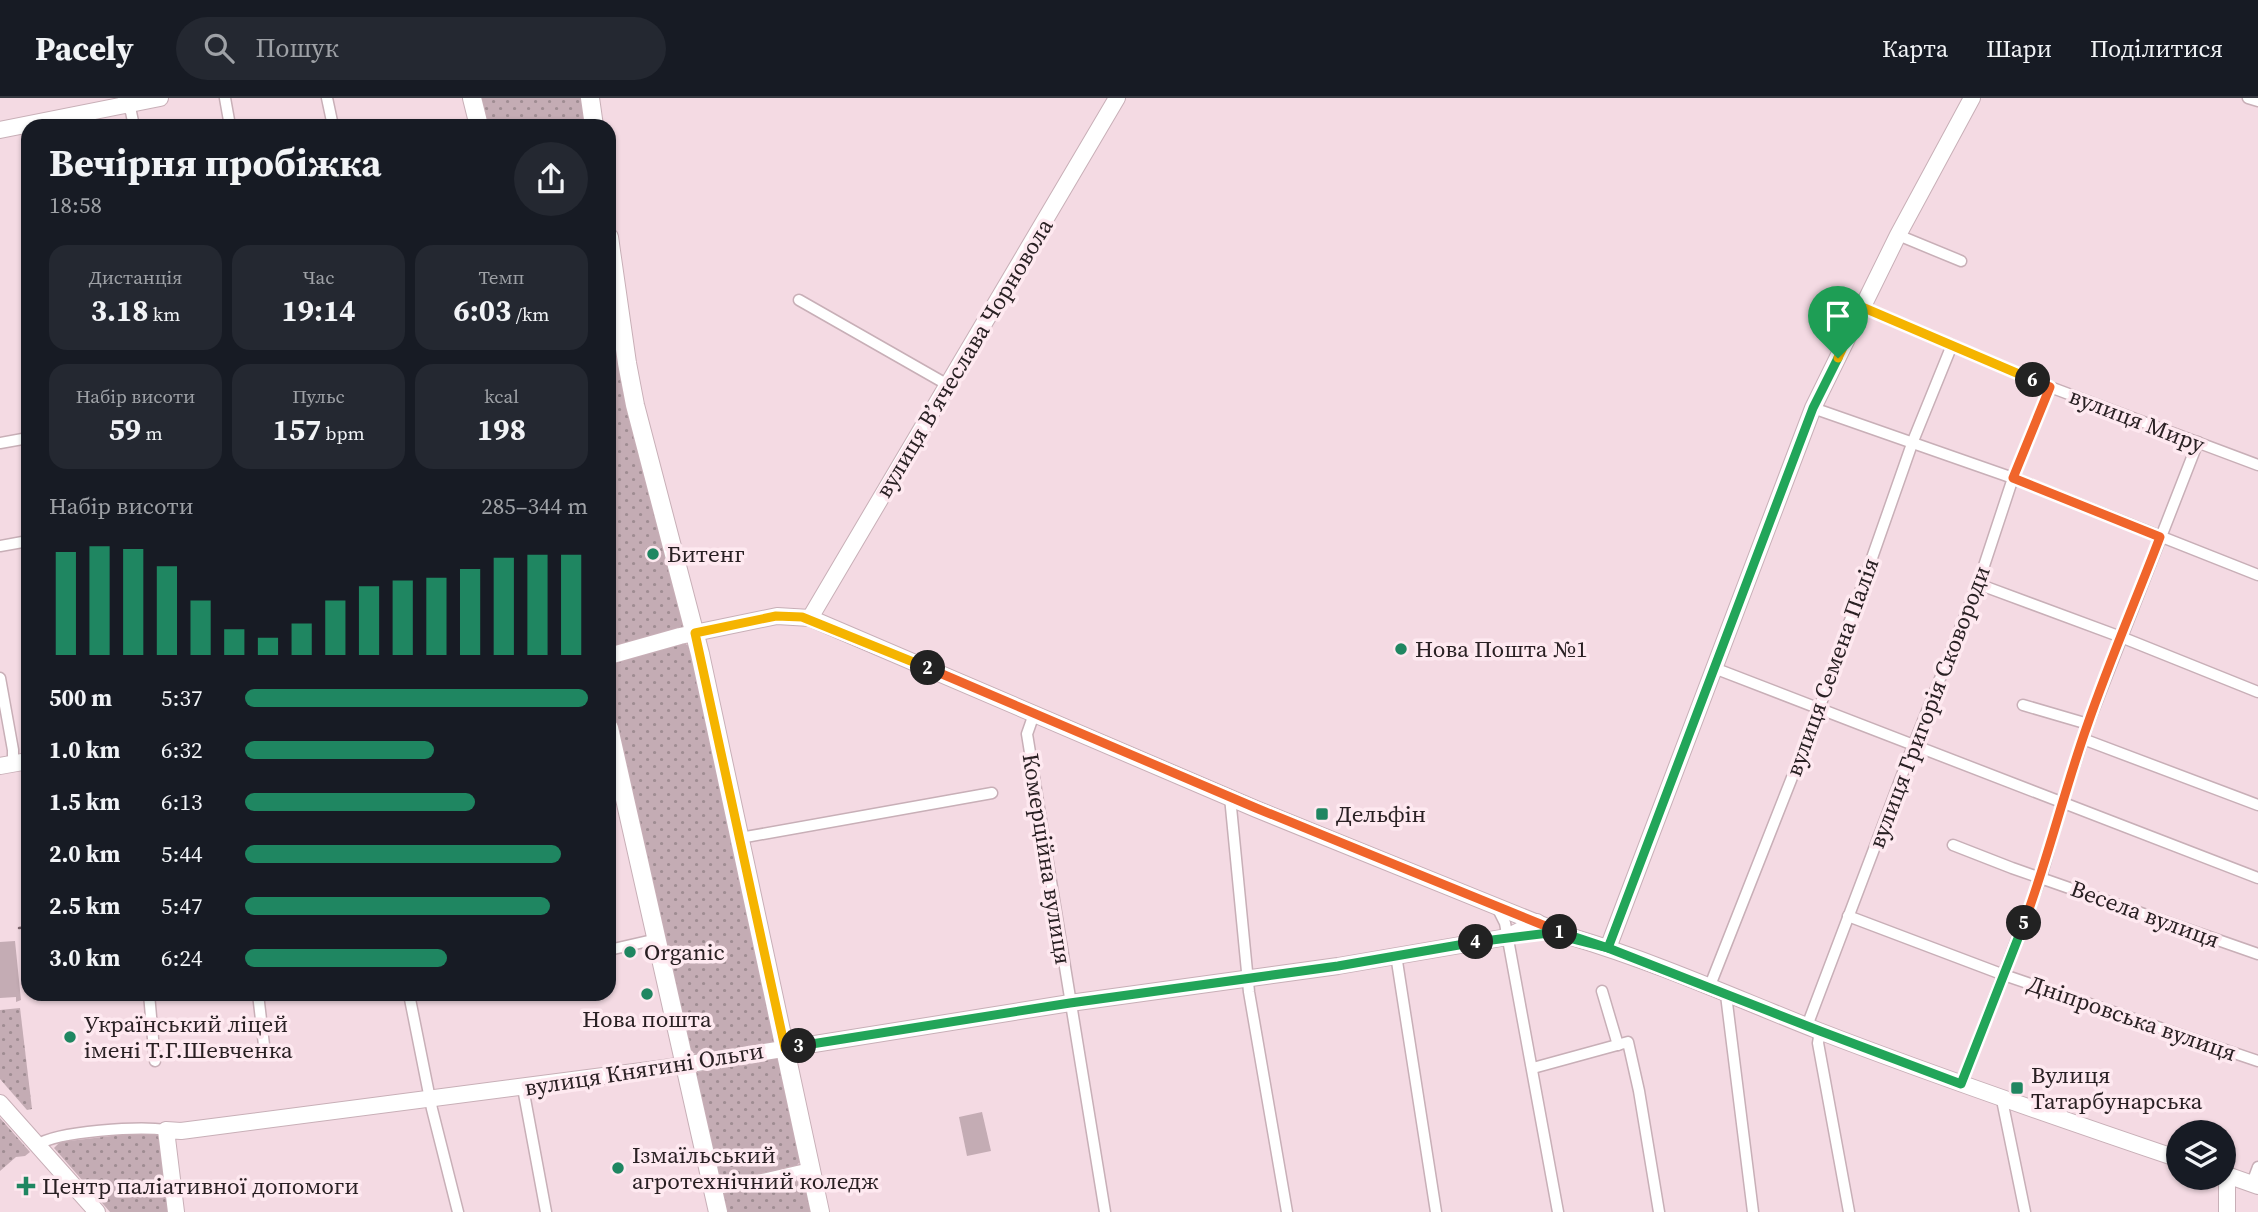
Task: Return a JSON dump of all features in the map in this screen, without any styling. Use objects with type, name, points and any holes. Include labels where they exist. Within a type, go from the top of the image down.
[{"type":"main road","points":[[472,98],[477,119]]},
{"type":"main road","points":[[590,98],[593,119]]},
{"type":"main road","points":[[616,289],[635,405],[695,633],[820,1212]]},
{"type":"main road","points":[[616,759],[718,1212]]},
{"type":"street","points":[[57,119],[124,101],[160,98]]},
{"type":"street","points":[[225,98],[229,119]]},
{"type":"street","points":[[327,98],[332,119]]},
{"type":"street","name":"вулиця Вʼячеслава Чорновола","points":[[810,618],[1117,98]]},
{"type":"street","points":[[1608,948],[1813,408],[1898,235],[1972,98]]},
{"type":"street","points":[[2248,98],[2258,101]]},
{"type":"street","points":[[124,101],[132,119]]},
{"type":"street","points":[[0,130],[21,127]]},
{"type":"street","points":[[1898,235],[1961,261]]},
{"type":"street","points":[[799,300],[948,385]]},
{"type":"street","name":"вулиця Миру","points":[[1862,307],[2050,387],[2258,465]]},
{"type":"street","name":"вулиця Семена Палія","points":[[1710,988],[1819,709],[1913,441],[1952,345]]},
{"type":"street","name":"вулиця Григорія Сковороди","points":[[1849,1212],[1814,1029],[1848,916],[1979,584],[2013,478],[2050,387]]},
{"type":"street","points":[[1813,408],[2013,478],[2258,575]]},
{"type":"street","points":[[0,443],[21,439]]},
{"type":"street","points":[[1961,1084],[2041,877],[2082,739],[2198,442]]},
{"type":"street","points":[[0,546],[21,542]]},
{"type":"street","points":[[616,654],[768,617],[805,604],[831,584]]},
{"type":"street","points":[[831,584],[828,600],[830,615],[851,636]]},
{"type":"street","points":[[1979,584],[2122,637],[2258,692]]},
{"type":"street","points":[[768,617],[793,615],[810,618],[1230,797],[1572,937],[1608,948],[2002,1100],[2166,1155]]},
{"type":"street","points":[[1714,668],[2258,878]]},
{"type":"street","points":[[0,678],[14,764]]},
{"type":"street","points":[[2023,705],[2088,724]]},
{"type":"street","name":"Комерційна вулиця","points":[[1034,714],[1027,734],[1105,1212]]},
{"type":"street","points":[[2082,739],[2258,805]]},
{"type":"street","points":[[740,838],[992,793]]},
{"type":"street","points":[[1230,797],[1248,979],[1287,1212]]},
{"type":"street","name":"Весела вулиця","points":[[1953,845],[2258,954]]},
{"type":"street","points":[[1497,906],[1507,937],[1558,1212]]},
{"type":"street","name":"Дніпровська вулиця","points":[[1848,916],[2004,975],[2258,1061]]},
{"type":"street","name":"вулиця Княгині Ольги","points":[[37,1145],[53,1138],[149,1128],[181,1131],[685,1065],[1507,937],[1537,922]]},
{"type":"street","points":[[1507,937],[1549,933],[1572,937]]},
{"type":"street","points":[[616,948],[657,939]]},
{"type":"street","points":[[1396,955],[1436,1212]]},
{"type":"street","points":[[1602,991],[1618,1045]]},
{"type":"street","points":[[1726,995],[1754,1212]]},
{"type":"street","points":[[150,1001],[155,1061]]},
{"type":"street","points":[[259,1001],[264,1045]]},
{"type":"street","points":[[414,1001],[430,1100],[458,1212]]},
{"type":"street","points":[[1533,1068],[1628,1042],[1659,1212]]},
{"type":"street","points":[[523,1088],[546,1212]]},
{"type":"street","points":[[2002,1100],[2025,1212]]},
{"type":"street","points":[[0,1103],[97,1212]]},
{"type":"street","points":[[166,1130],[176,1212]]},
{"type":"street","points":[[2236,1178],[2255,1184],[2258,1167]]},
{"type":"street","points":[[713,1190],[811,1168]]},
{"type":"street","points":[[2225,1190],[2227,1212]]},
{"type":"shaded area","points":[[480,98],[584,98],[587,119],[484,119]]},
{"type":"shaded area","points":[[616,314],[685,624],[683,629],[616,649]]},
{"type":"shaded area","points":[[684,643],[691,647],[776,1044],[699,1055],[693,1053],[688,1045],[616,730],[616,660]]},
{"type":"shaded area","points":[[15,941],[21,1000],[16,1002],[16,997],[0,998],[0,942]]},
{"type":"shaded area","points":[[20,1008],[32,1109],[27,1110],[0,1079],[0,1010]]},
{"type":"shaded area","points":[[779,1057],[802,1160],[795,1167],[720,1182],[695,1077],[697,1072]]},
{"type":"shaded area","points":[[982,1112],[991,1151],[967,1156],[959,1117]]},
{"type":"shaded area","points":[[0,1118],[30,1152],[16,1157],[0,1171]]},
{"type":"shaded area","points":[[154,1131],[160,1134],[172,1212],[110,1212],[54,1148],[60,1142]]},
{"type":"shaded area","points":[[803,1175],[814,1212],[725,1212],[725,1192]]},
{"type":"place","name":"Битенг","points":[[653,554]]},
{"type":"place","name":"Нова Пошта №1","points":[[1401,649]]},
{"type":"place","name":"Дельфін","points":[[1322,814]]},
{"type":"place","name":"Organic","points":[[630,952]]},
{"type":"place","name":"Нова пошта","points":[[647,994]]},
{"type":"place","name":"Український ліцей імені Т.Г.Шевченка","points":[[70,1037]]},
{"type":"place","name":"Вулиця Татарбунарська","points":[[2017,1088]]},
{"type":"place","name":"Ізмаїльський агротехнічний коледж","points":[[618,1168]]},
{"type":"place","name":"Центр паліативної допомоги","points":[[26,1186]]},
{"type":"route","points":[[1838,358],[1813,408],[1608,948],[1572,937],[1256,808],[810,618],[776,616],[695,633],[785,1048],[1070,1003],[1338,966],[1507,937],[1549,933],[1608,948],[1961,1084],[2041,877],[2088,724],[2160,537],[2013,478],[2050,387],[1862,307],[1838,358]]}]
